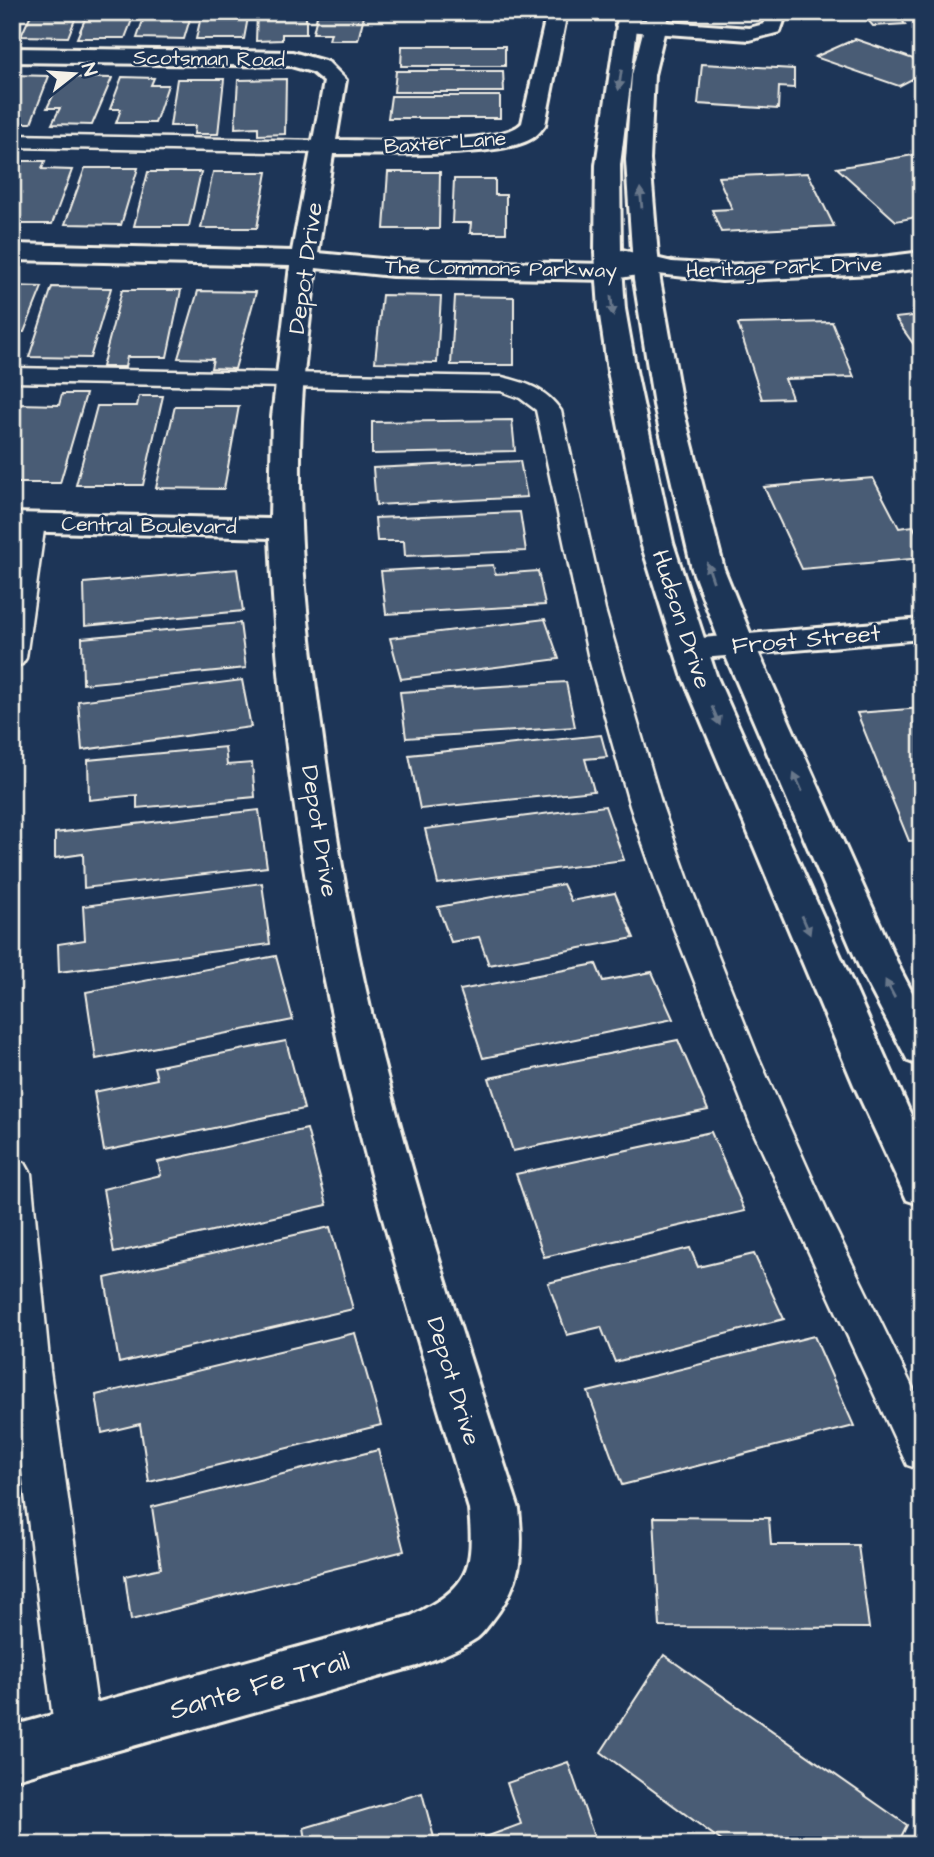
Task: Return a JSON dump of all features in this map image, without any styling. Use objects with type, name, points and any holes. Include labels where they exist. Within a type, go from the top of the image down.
[{"type":"street","name":"Baxter Lane","points":[[323,147],[468,144],[511,138],[525,133],[533,125],[557,12]]},
{"type":"street","points":[[642,19],[749,34],[773,28],[778,14],[771,12]]},
{"type":"street","name":"Hudson Drive","points":[[642,19],[608,165],[608,262],[622,371],[657,543],[699,676],[875,1085],[922,1186]]},
{"type":"street","name":"Hudson Drive","points":[[642,19],[643,75],[638,160],[647,266],[668,405],[708,569],[738,645],[881,971],[922,1050]]},
{"type":"street","name":"Scotsman Road","points":[[12,55],[292,59],[320,66]]},
{"type":"street","name":"Depot Drive","points":[[320,66],[335,80],[302,259],[291,382],[285,529],[304,728],[335,924],[360,1049],[413,1250],[494,1509],[498,1546],[489,1585]]},
{"type":"street","name":"The Commons Parkway","points":[[12,252],[302,259],[392,268],[608,262],[647,266]]},
{"type":"street","name":"Heritage Park Drive","points":[[647,266],[691,272],[761,272],[922,260]]},
{"type":"street","name":"Central Boulevard","points":[[22,522],[285,529]]},
{"type":"street","name":"Frost Street","points":[[691,649],[922,629]]},
{"type":"street","name":"Sante Fe Trail","points":[[12,1753],[416,1640],[460,1619],[489,1585]]},
{"type":"lane","points":[[12,141],[323,147]]},
{"type":"lane","points":[[12,375],[502,384],[533,394],[549,411],[583,579],[610,681],[646,805],[696,945],[810,1214],[922,1451]]},
{"type":"lane","points":[[12,658],[22,522]]},
{"type":"lane","points":[[12,1174],[30,1370],[78,1735]]},
{"type":"building","points":[[32,12],[78,12],[68,37],[21,36]]},
{"type":"building","points":[[88,12],[135,12],[125,38],[77,38]]},
{"type":"building","points":[[146,12],[192,12],[184,39],[137,38]]},
{"type":"building","points":[[202,12],[249,12],[244,39],[196,39]]},
{"type":"building","points":[[257,12],[306,12],[306,34],[282,34],[282,40],[256,41]]},
{"type":"building","points":[[318,12],[365,12],[358,40],[329,40],[331,33],[313,33]]},
{"type":"building","points":[[861,12],[922,12],[922,17],[901,19],[905,24],[873,26]]},
{"type":"building","points":[[855,39],[922,62],[922,74],[899,86],[815,57]]},
{"type":"building","points":[[402,46],[505,46],[505,66],[401,66]]},
{"type":"building","points":[[702,64],[794,69],[794,88],[779,87],[778,109],[698,104]]},
{"type":"building","points":[[396,71],[503,71],[504,92],[394,92]]},
{"type":"building","points":[[12,75],[49,76],[31,123],[12,123]]},
{"type":"building","points":[[62,77],[112,78],[92,125],[52,124],[60,108],[47,108]]},
{"type":"building","points":[[122,77],[154,78],[151,85],[168,85],[155,123],[116,123],[121,109],[110,109]]},
{"type":"building","points":[[177,79],[224,79],[218,134],[194,134],[195,126],[170,126]]},
{"type":"building","points":[[286,79],[285,134],[258,135],[258,127],[235,128],[238,80]]},
{"type":"building","points":[[391,96],[500,96],[500,118],[388,118]]},
{"type":"building","points":[[913,155],[922,163],[922,216],[896,221],[837,168]]},
{"type":"building","points":[[23,161],[45,161],[42,169],[72,170],[52,224],[12,224],[12,186]]},
{"type":"building","points":[[85,168],[138,168],[121,225],[65,224]]},
{"type":"building","points":[[148,172],[201,172],[189,226],[134,226]]},
{"type":"building","points":[[213,172],[267,172],[257,228],[201,228]]},
{"type":"building","points":[[388,172],[440,172],[439,229],[384,229]]},
{"type":"building","points":[[808,173],[834,226],[721,232],[712,210],[732,209],[718,177]]},
{"type":"building","points":[[454,179],[495,179],[495,195],[506,195],[506,233],[470,233],[471,223],[452,223]]},
{"type":"building","points":[[12,286],[42,287],[24,332],[12,332]]},
{"type":"building","points":[[52,287],[111,288],[90,358],[29,357]]},
{"type":"building","points":[[122,290],[181,290],[167,357],[127,357],[125,367],[102,367]]},
{"type":"building","points":[[198,291],[256,292],[235,369],[211,368],[213,359],[178,358]]},
{"type":"building","points":[[382,295],[441,296],[437,363],[375,362]]},
{"type":"building","points":[[455,296],[514,297],[514,365],[451,365]]},
{"type":"building","points":[[922,315],[922,356],[895,318]]},
{"type":"building","points":[[832,322],[854,377],[785,379],[792,398],[762,399],[738,324]]},
{"type":"building","points":[[62,394],[86,394],[60,483],[12,483],[12,425],[19,404],[59,405]]},
{"type":"building","points":[[139,396],[163,396],[143,485],[76,485],[97,406],[137,406]]},
{"type":"building","points":[[175,406],[239,406],[224,489],[156,488]]},
{"type":"building","points":[[512,420],[515,451],[372,454],[372,422]]},
{"type":"building","points":[[520,461],[527,497],[376,505],[373,468]]},
{"type":"building","points":[[873,478],[899,528],[913,526],[922,542],[922,558],[802,569],[764,487]]},
{"type":"building","points":[[520,512],[526,551],[405,556],[404,541],[377,541],[375,518]]},
{"type":"building","points":[[493,565],[495,574],[538,571],[545,605],[386,614],[381,571]]},
{"type":"building","points":[[237,569],[243,611],[85,626],[84,583]]},
{"type":"building","points":[[545,619],[559,659],[401,679],[390,638]]},
{"type":"building","points":[[240,623],[246,668],[83,684],[82,638]]},
{"type":"building","points":[[242,680],[251,727],[82,750],[78,701]]},
{"type":"building","points":[[566,682],[575,727],[406,738],[400,692]]},
{"type":"building","points":[[922,708],[922,840],[909,841],[857,713]]},
{"type":"building","points":[[601,735],[607,757],[585,759],[594,791],[420,809],[409,755]]},
{"type":"building","points":[[225,747],[227,765],[252,763],[255,797],[137,808],[137,795],[89,800],[88,760]]},
{"type":"building","points":[[605,806],[624,860],[438,884],[425,829]]},
{"type":"building","points":[[259,810],[267,867],[84,888],[83,854],[55,858],[55,833]]},
{"type":"building","points":[[262,883],[270,944],[59,972],[58,944],[85,940],[83,906]]},
{"type":"building","points":[[563,884],[571,901],[615,893],[634,938],[489,965],[479,937],[451,942],[438,907]]},
{"type":"building","points":[[276,956],[293,1020],[96,1059],[86,992]]},
{"type":"building","points":[[596,964],[603,981],[652,972],[673,1019],[483,1058],[460,990]]},
{"type":"building","points":[[678,1040],[708,1110],[513,1151],[489,1078]]},
{"type":"building","points":[[286,1041],[304,1109],[104,1151],[94,1092],[157,1079],[154,1067]]},
{"type":"building","points":[[307,1129],[327,1205],[114,1253],[103,1189],[161,1175],[158,1162]]},
{"type":"building","points":[[711,1132],[745,1211],[544,1257],[516,1174]]},
{"type":"building","points":[[330,1227],[353,1309],[119,1363],[105,1278]]},
{"type":"building","points":[[690,1248],[698,1267],[754,1254],[784,1319],[615,1362],[601,1327],[567,1335],[548,1283]]},
{"type":"building","points":[[355,1333],[381,1425],[149,1482],[140,1424],[102,1433],[96,1395]]},
{"type":"building","points":[[814,1336],[854,1426],[622,1485],[588,1392]]},
{"type":"building","points":[[378,1450],[404,1551],[131,1620],[125,1576],[161,1568],[152,1507]]},
{"type":"building","points":[[654,1517],[769,1518],[771,1545],[858,1545],[869,1628],[660,1627]]},
{"type":"building","points":[[664,1655],[907,1825],[897,1845],[727,1845],[601,1752]]},
{"type":"building","points":[[568,1762],[597,1845],[464,1845],[521,1824],[507,1783]]},
{"type":"building","points":[[422,1793],[436,1845],[307,1845],[304,1828]]}]
